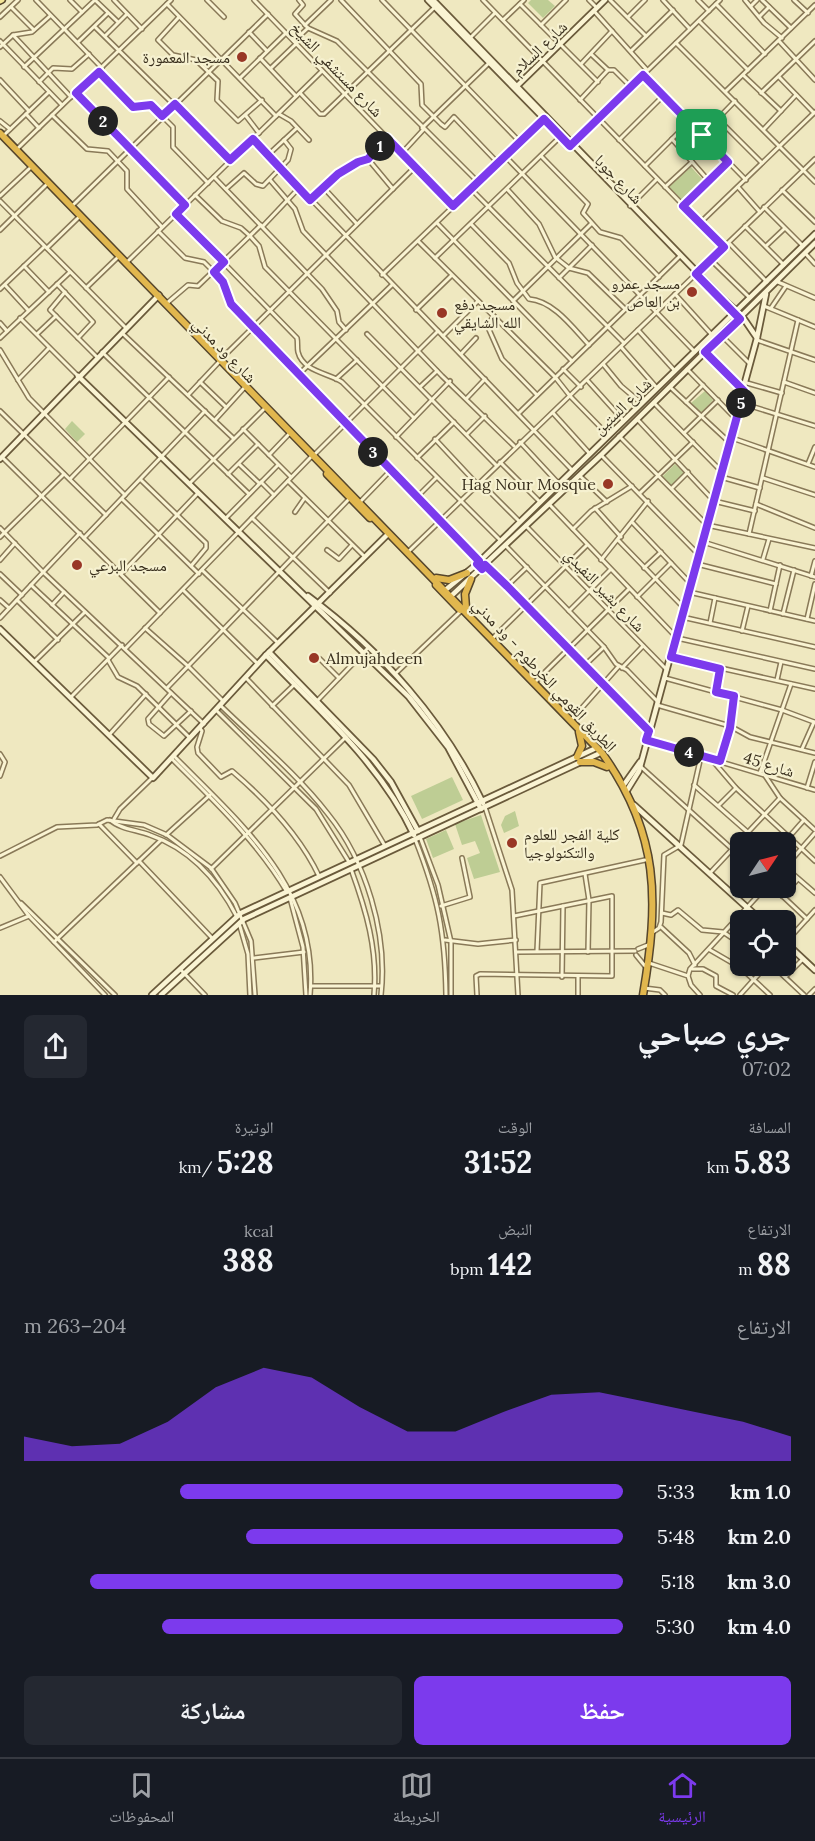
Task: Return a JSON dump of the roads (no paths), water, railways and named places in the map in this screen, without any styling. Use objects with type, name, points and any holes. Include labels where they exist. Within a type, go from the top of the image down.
[{"type":"highway","name":"شارع ود مدني","points":[[1,137],[16,149],[127,262],[157,297],[167,304],[264,409],[360,502],[433,579]]},
{"type":"highway","name":"شارع ود مدني","points":[[1,137],[312,456],[350,498],[433,579]]},
{"type":"highway","points":[[433,579],[449,580],[469,571]]},
{"type":"highway","name":"الطريق القومي الخرطوم - ود مدني","points":[[433,579],[579,732],[607,767],[628,806],[645,861],[650,903],[647,964]]},
{"type":"highway","points":[[464,611],[465,594],[471,579]]},
{"type":"highway","name":"الطريق القومي الخرطوم - ود مدني","points":[[464,611],[493,638],[598,748],[632,803],[649,860],[653,892],[653,932],[642,992]]},
{"type":"highway","points":[[579,732],[582,746],[579,760],[607,767]]},
{"type":"street","points":[[0,17],[18,0]]},
{"type":"street","points":[[36,0],[89,54],[133,107],[151,105],[162,116],[172,127],[173,147],[208,183]]},
{"type":"street","points":[[41,6],[46,0]]},
{"type":"street","points":[[70,0],[82,12]]},
{"type":"street","points":[[24,67],[95,0],[118,22]]},
{"type":"street","points":[[114,0],[142,29]]},
{"type":"street","points":[[16,149],[171,0]]},
{"type":"street","points":[[207,0],[224,17]]},
{"type":"street","name":"شارع مستشفي الشيخ","points":[[254,0],[453,206]]},
{"type":"street","points":[[299,0],[303,5],[295,14],[306,27],[337,41],[478,182]]},
{"type":"street","points":[[271,68],[331,0]]},
{"type":"street","points":[[341,0],[421,84],[421,103],[434,117],[445,127],[454,117],[498,163]]},
{"type":"street","points":[[382,0],[464,87],[520,142]]},
{"type":"street","name":"شارع جوبا","points":[[428,0],[743,318],[758,339]]},
{"type":"street","name":"شارع جوبا","points":[[433,0],[436,6]]},
{"type":"street","points":[[483,0],[724,247]]},
{"type":"street","points":[[486,4],[490,0]]},
{"type":"street","points":[[503,20],[524,0]]},
{"type":"street","points":[[556,0],[561,4]]},
{"type":"street","points":[[541,25],[566,0]]},
{"type":"street","points":[[589,0],[647,71]]},
{"type":"street","name":"شارع السلام","points":[[516,88],[605,0]]},
{"type":"street","points":[[610,0],[646,36]]},
{"type":"street","points":[[628,17],[645,0]]},
{"type":"street","points":[[663,0],[690,29]]},
{"type":"street","points":[[698,0],[709,11]]},
{"type":"street","points":[[571,145],[720,0]]},
{"type":"street","points":[[745,0],[815,80]]},
{"type":"street","points":[[751,6],[757,0]]},
{"type":"street","points":[[762,0],[791,28]]},
{"type":"street","points":[[794,0],[815,15]]},
{"type":"street","points":[[167,4],[262,100],[309,140]]},
{"type":"street","points":[[520,4],[598,82]]},
{"type":"street","points":[[716,4],[765,54]]},
{"type":"street","points":[[726,92],[815,5]]},
{"type":"street","points":[[260,58],[322,115],[436,6]]},
{"type":"street","points":[[11,7],[34,30]]},
{"type":"street","points":[[760,16],[769,7]]},
{"type":"street","points":[[631,51],[673,10]]},
{"type":"street","points":[[78,42],[108,13]]},
{"type":"street","points":[[469,39],[495,13]]},
{"type":"street","points":[[105,36],[127,14]]},
{"type":"street","points":[[71,206],[268,14]]},
{"type":"street","points":[[50,15],[34,30],[13,35],[1,44],[62,105]]},
{"type":"street","points":[[179,17],[158,40],[173,55],[196,60],[220,83],[218,101],[238,121],[262,100]]},
{"type":"street","points":[[699,21],[748,70]]},
{"type":"street","points":[[95,27],[121,50],[230,160]]},
{"type":"street","points":[[580,64],[612,31]]},
{"type":"street","points":[[249,32],[267,51]]},
{"type":"street","points":[[240,78],[286,33]]},
{"type":"street","points":[[13,35],[71,97]]},
{"type":"street","points":[[676,43],[815,182]]},
{"type":"street","points":[[761,93],[815,43]]},
{"type":"street","points":[[39,82],[53,68],[72,69],[89,54]]},
{"type":"street","name":"شارع جوبا","points":[[483,54],[489,63],[516,88]]},
{"type":"street","points":[[591,54],[608,70],[614,70],[631,87]]},
{"type":"street","points":[[401,154],[434,117],[489,63]]},
{"type":"street","points":[[580,100],[608,70]]},
{"type":"street","points":[[127,262],[322,71]]},
{"type":"street","points":[[643,75],[746,180]]},
{"type":"street","points":[[743,75],[781,111]]},
{"type":"street","points":[[700,223],[814,113],[779,77]]},
{"type":"street","points":[[0,80],[39,128]]},
{"type":"street","points":[[1,137],[49,92]]},
{"type":"street","points":[[76,93],[185,205]]},
{"type":"street","points":[[763,129],[796,95]]},
{"type":"street","points":[[619,140],[663,96]]},
{"type":"street","points":[[702,135],[735,101]]},
{"type":"street","points":[[52,115],[87,149],[106,150],[117,160],[127,171],[127,189],[162,227]]},
{"type":"street","points":[[246,116],[259,133]]},
{"type":"street","points":[[382,275],[545,118]]},
{"type":"street","name":"شارع جوبا","points":[[545,118],[571,145]]},
{"type":"street","points":[[718,119],[738,142],[752,151],[762,164]]},
{"type":"street","points":[[0,121],[10,129]]},
{"type":"street","points":[[645,166],[689,122]]},
{"type":"street","points":[[268,155],[297,128]]},
{"type":"street","points":[[435,259],[561,136]]},
{"type":"street","points":[[310,200],[338,174],[368,159],[387,138]]},
{"type":"street","points":[[253,139],[572,471]]},
{"type":"street","points":[[672,139],[708,180]]},
{"type":"street","points":[[226,189],[244,173],[256,184],[263,186],[289,158],[291,149],[284,140]]},
{"type":"street","points":[[506,156],[695,352]]},
{"type":"street","points":[[541,156],[588,204],[583,213],[591,224],[603,234],[621,238],[659,277]]},
{"type":"street","points":[[368,159],[393,189]]},
{"type":"street","points":[[408,552],[515,446],[581,387],[815,159]]},
{"type":"street","points":[[665,187],[692,162]]},
{"type":"street","points":[[683,206],[728,162]]},
{"type":"street","points":[[188,395],[252,328],[415,167]]},
{"type":"street","points":[[0,196],[30,168]]},
{"type":"street","points":[[213,177],[307,273],[337,310],[338,319],[346,330]]},
{"type":"street","points":[[631,206],[657,179]]},
{"type":"street","points":[[270,180],[295,209],[301,228],[325,255],[419,350],[436,371],[450,381],[515,446]]},
{"type":"street","points":[[0,230],[46,185]]},
{"type":"street","points":[[738,187],[760,212]]},
{"type":"street","points":[[167,304],[188,285],[198,286],[214,272],[299,188]]},
{"type":"street","points":[[323,188],[357,224]]},
{"type":"street","points":[[471,189],[608,327],[657,388]]},
{"type":"street","points":[[507,189],[535,219],[552,254],[568,268],[588,273],[625,309]]},
{"type":"street","points":[[782,190],[815,222]]},
{"type":"street","points":[[195,195],[222,221],[240,227],[250,236],[259,246],[265,267],[414,418]]},
{"type":"street","points":[[0,201],[169,377],[233,438]]},
{"type":"street","points":[[764,207],[802,246]]},
{"type":"street","points":[[176,214],[297,338],[298,353],[308,365],[317,373],[336,379],[500,540]]},
{"type":"street","points":[[0,289],[78,218]]},
{"type":"street","points":[[437,223],[572,361]]},
{"type":"street","points":[[471,224],[509,263],[523,292],[529,299],[539,300],[551,307],[589,345]]},
{"type":"street","points":[[513,301],[591,224]]},
{"type":"street","points":[[745,226],[784,265]]},
{"type":"street","points":[[766,247],[784,229]]},
{"type":"street","points":[[158,231],[185,258],[202,261],[214,272],[223,282],[231,304],[252,328],[442,519],[478,562],[507,586],[649,731]]},
{"type":"street","name":"شارع الستين","points":[[445,591],[520,522],[815,234]]},
{"type":"street","points":[[417,241],[555,377],[612,444]]},
{"type":"street","points":[[729,243],[767,282]]},
{"type":"street","name":"شارع الستين","points":[[450,597],[743,318],[815,243]]},
{"type":"street","name":"شارع جوبا","points":[[668,244],[697,273]]},
{"type":"street","points":[[559,278],[592,245]]},
{"type":"street","points":[[805,253],[815,264]]},
{"type":"street","points":[[518,413],[679,257]]},
{"type":"street","points":[[86,288],[117,258]]},
{"type":"street","points":[[711,260],[750,298]]},
{"type":"street","points":[[24,266],[49,292]]},
{"type":"street","points":[[0,338],[70,272]]},
{"type":"street","points":[[416,310],[451,276]]},
{"type":"street","points":[[778,282],[815,298]]},
{"type":"street","points":[[57,284],[93,322],[78,338]]},
{"type":"street","points":[[5,285],[28,311]]},
{"type":"street","points":[[298,376],[392,285]]},
{"type":"street","points":[[771,308],[786,286]]},
{"type":"street","points":[[65,292],[50,308],[97,357]]},
{"type":"street","points":[[675,294],[712,335]]},
{"type":"street","points":[[625,789],[640,764],[677,638],[752,365],[766,294]]},
{"type":"street","points":[[157,297],[1,458],[160,613]]},
{"type":"street","points":[[442,336],[478,301]]},
{"type":"street","points":[[763,305],[815,327]]},
{"type":"street","points":[[37,334],[56,316]]},
{"type":"street","points":[[494,316],[487,325],[500,356],[537,395]]},
{"type":"street","points":[[20,318],[392,677],[430,723],[474,788],[512,890],[519,976],[518,995]]},
{"type":"street","points":[[749,534],[798,320]]},
{"type":"street","points":[[0,323],[7,331]]},
{"type":"street","points":[[638,330],[675,371]]},
{"type":"street","points":[[126,648],[291,477],[438,331]]},
{"type":"street","points":[[367,334],[496,465]]},
{"type":"street","points":[[722,336],[752,365]]},
{"type":"street","points":[[461,354],[476,338]]},
{"type":"street","points":[[758,339],[815,360]]},
{"type":"street","points":[[18,380],[49,348]]},
{"type":"street","points":[[0,350],[18,380],[43,413],[125,495]]},
{"type":"street","points":[[102,352],[249,494]]},
{"type":"street","points":[[705,352],[744,391]]},
{"type":"street","points":[[336,379],[357,360]]},
{"type":"street","points":[[603,364],[621,386],[641,403]]},
{"type":"street","points":[[563,369],[581,387]]},
{"type":"street","points":[[687,369],[736,419]]},
{"type":"street","points":[[420,387],[436,371]]},
{"type":"street","points":[[70,480],[169,377]]},
{"type":"street","points":[[466,398],[485,379]]},
{"type":"street","points":[[587,380],[624,421]]},
{"type":"street","points":[[396,437],[450,381]]},
{"type":"street","points":[[200,382],[226,407]]},
{"type":"street","points":[[784,382],[815,393]]},
{"type":"street","points":[[747,383],[782,393]]},
{"type":"street","points":[[686,402],[703,385]]},
{"type":"street","points":[[670,387],[701,417],[731,441],[769,450],[815,467]]},
{"type":"street","points":[[215,420],[244,388]]},
{"type":"street","points":[[684,433],[718,400]]},
{"type":"street","points":[[654,403],[693,442],[721,475],[760,488]]},
{"type":"street","points":[[741,403],[778,412],[815,426]]},
{"type":"street","points":[[190,483],[264,409]]},
{"type":"street","points":[[0,411],[106,515]]},
{"type":"street","points":[[84,538],[206,411]]},
{"type":"street","points":[[553,413],[590,454]]},
{"type":"street","points":[[467,435],[485,416]]},
{"type":"street","points":[[637,419],[714,501],[755,511]]},
{"type":"street","points":[[417,458],[454,422]]},
{"type":"street","points":[[243,429],[291,477]]},
{"type":"street","points":[[269,455],[289,434]]},
{"type":"street","points":[[620,436],[707,525],[814,548],[815,541]]},
{"type":"street","points":[[435,439],[477,484],[482,484],[520,522]]},
{"type":"street","points":[[520,442],[559,484]]},
{"type":"street","points":[[640,494],[693,442]]},
{"type":"street","points":[[228,474],[258,444]]},
{"type":"street","points":[[600,444],[606,450]]},
{"type":"street","points":[[808,464],[815,447]]},
{"type":"street","points":[[601,455],[699,556]]},
{"type":"street","points":[[500,462],[540,502]]},
{"type":"street","points":[[239,464],[274,495]]},
{"type":"street","points":[[226,518],[278,465]]},
{"type":"street","points":[[360,502],[391,470]]},
{"type":"street","points":[[672,488],[688,472]]},
{"type":"street","points":[[0,537],[64,474]]},
{"type":"street","points":[[579,475],[607,502]]},
{"type":"street","points":[[418,496],[437,478]]},
{"type":"street","points":[[763,478],[815,495]]},
{"type":"street","points":[[141,480],[206,544],[191,567]]},
{"type":"street","points":[[288,481],[365,557]]},
{"type":"street","points":[[573,529],[595,508],[632,486]]},
{"type":"street","points":[[121,574],[199,492]]},
{"type":"street","points":[[167,688],[350,498]]},
{"type":"street","points":[[122,499],[191,567],[200,572],[278,643]]},
{"type":"street","points":[[295,512],[304,499]]},
{"type":"street","points":[[601,560],[633,523],[648,501]]},
{"type":"street","points":[[549,504],[677,638],[815,669]]},
{"type":"street","points":[[756,504],[815,528]]},
{"type":"street","points":[[595,508],[644,568],[684,608]]},
{"type":"street","points":[[252,518],[330,593]]},
{"type":"street","points":[[633,523],[691,584]]},
{"type":"street","name":"شارع بشير النفيدي","points":[[526,526],[667,670]]},
{"type":"street","points":[[0,528],[43,572],[191,711],[202,726],[197,747],[198,753],[221,777],[234,772],[301,846],[318,876]]},
{"type":"street","points":[[0,618],[80,533]]},
{"type":"street","points":[[114,824],[114,819],[120,809],[217,711],[267,653],[387,535]]},
{"type":"street","points":[[763,559],[769,539]]},
{"type":"street","points":[[703,542],[763,559],[813,577],[815,561]]},
{"type":"street","points":[[0,560],[15,543]]},
{"type":"street","points":[[327,550],[339,559],[352,545]]},
{"type":"street","points":[[493,638],[587,545]]},
{"type":"street","points":[[506,546],[658,703],[730,727],[750,737],[815,753]]},
{"type":"street","points":[[644,568],[661,552]]},
{"type":"street","points":[[637,597],[671,563]]},
{"type":"street","points":[[697,564],[776,584]]},
{"type":"street","points":[[770,611],[780,565]]},
{"type":"street","points":[[507,586],[526,567]]},
{"type":"street","points":[[568,611],[610,570]]},
{"type":"street","points":[[783,614],[794,570]]},
{"type":"street","points":[[469,571],[477,573]]},
{"type":"street","points":[[0,574],[22,595]]},
{"type":"street","points":[[807,619],[815,584]]},
{"type":"street","points":[[31,585],[109,659],[118,677],[133,683],[146,694],[190,738]]},
{"type":"street","points":[[535,682],[629,589]]},
{"type":"street","points":[[183,590],[258,664]]},
{"type":"street","points":[[52,605],[64,592]]},
{"type":"street","points":[[689,592],[815,621]]},
{"type":"street","points":[[710,624],[715,598]]},
{"type":"street","points":[[0,600],[9,608]]},
{"type":"street","points":[[17,600],[58,640]]},
{"type":"street","points":[[742,631],[748,606]]},
{"type":"street","points":[[392,677],[464,611]]},
{"type":"street","points":[[33,662],[86,612]]},
{"type":"street","points":[[682,617],[815,647]]},
{"type":"street","points":[[145,628],[188,666],[329,815],[358,866],[377,926],[381,995]]},
{"type":"street","points":[[0,629],[153,778]]},
{"type":"street","points":[[71,698],[122,645]]},
{"type":"street","points":[[572,719],[602,685],[642,646]]},
{"type":"street","points":[[584,666],[604,647]]},
{"type":"street","points":[[315,703],[365,651]]},
{"type":"street","points":[[267,653],[391,782],[417,835],[451,942],[451,995]]},
{"type":"street","points":[[671,657],[815,689]]},
{"type":"street","points":[[320,659],[339,678]]},
{"type":"street","points":[[777,681],[781,662]]},
{"type":"street","points":[[716,692],[720,669]]},
{"type":"street","points":[[246,678],[349,785],[385,846]]},
{"type":"street","points":[[665,678],[815,721],[802,749]]},
{"type":"street","points":[[272,706],[296,683]]},
{"type":"street","points":[[791,684],[762,773],[780,798],[815,832],[796,856]]},
{"type":"street","points":[[171,693],[148,719],[148,724],[164,736],[191,711]]},
{"type":"street","points":[[110,735],[146,694]]},
{"type":"street","points":[[720,761],[730,727],[734,696]]},
{"type":"street","points":[[217,711],[296,787],[332,831],[349,862],[364,905],[373,942],[374,995]]},
{"type":"street","points":[[208,873],[348,736]]},
{"type":"street","name":"شارع 45","points":[[646,740],[762,773],[812,790]]},
{"type":"street","points":[[161,995],[241,920],[596,751]]},
{"type":"street","points":[[0,754],[5,762],[0,776]]},
{"type":"street","points":[[653,932],[661,926],[664,855],[681,845],[701,756]]},
{"type":"street","points":[[172,757],[270,858],[292,896],[306,938],[311,986],[308,995]]},
{"type":"street","points":[[711,759],[715,767],[784,832]]},
{"type":"street","points":[[812,790],[815,762]]},
{"type":"street","points":[[640,764],[689,812],[730,847]]},
{"type":"street","points":[[693,784],[747,832],[780,798]]},
{"type":"street","points":[[719,805],[736,788]]},
{"type":"street","points":[[54,942],[210,795]]},
{"type":"street","points":[[632,803],[681,845],[749,910]]},
{"type":"street","points":[[0,856],[57,827],[99,824],[114,819],[144,825],[167,835],[211,868],[238,914],[254,958],[255,995]]},
{"type":"street","points":[[110,820],[114,824],[162,840],[185,854],[208,873],[238,914]]},
{"type":"street","points":[[793,832],[804,820]]},
{"type":"street","points":[[99,824],[212,938]]},
{"type":"street","points":[[152,995],[238,914],[385,846],[417,835]]},
{"type":"street","points":[[796,843],[815,861]]},
{"type":"street","points":[[710,873],[730,851]]},
{"type":"street","points":[[440,906],[470,897],[462,858]]},
{"type":"street","points":[[537,951],[539,883],[645,861]]},
{"type":"street","points":[[585,874],[589,900],[588,952]]},
{"type":"street","points":[[0,877],[29,916],[105,995]]},
{"type":"street","points":[[798,879],[815,893]]},
{"type":"street","points":[[292,896],[304,952],[308,995]]},
{"type":"street","points":[[477,995],[477,975],[612,976],[612,896],[514,916]]},
{"type":"street","points":[[700,995],[690,985],[688,976],[690,969],[756,898]]},
{"type":"street","points":[[784,898],[807,919]]},
{"type":"street","points":[[20,902],[115,995]]},
{"type":"street","points":[[440,906],[445,940],[446,995]]},
{"type":"street","points":[[562,906],[562,977]]},
{"type":"street","points":[[662,913],[671,915],[678,910],[702,930],[723,932],[730,937]]},
{"type":"street","points":[[796,932],[815,911]]},
{"type":"street","points":[[0,928],[29,916]]},
{"type":"street","points":[[241,920],[248,954],[250,995]]},
{"type":"street","points":[[661,926],[689,953],[695,965]]},
{"type":"street","points":[[445,940],[478,944],[516,940]]},
{"type":"street","points":[[517,952],[635,952],[648,945]]},
{"type":"street","points":[[710,950],[737,965],[770,995]]},
{"type":"street","points":[[254,958],[304,952]]},
{"type":"street","points":[[635,952],[647,964],[688,976]]},
{"type":"street","points":[[796,952],[815,970]]},
{"type":"street","points":[[803,959],[785,977],[804,995]]},
{"type":"street","points":[[180,969],[205,995]]},
{"type":"street","points":[[690,969],[703,969],[716,976],[716,986],[733,995]]},
{"type":"street","points":[[578,976],[578,995]]},
{"type":"street","points":[[740,995],[757,976]]},
{"type":"street","points":[[311,986],[382,986]]},
{"type":"street","points":[[810,995],[815,989]]},
{"type":"street","points":[[642,992],[660,990],[665,995]]},
{"type":"place","name":"مسجد المعمورة","points":[[242,57]]},
{"type":"place","name":"مسجد عمرو بن العاص","points":[[692,292]]},
{"type":"place","name":"مسجد دفع الله الشايقي","points":[[442,313]]},
{"type":"place","name":"Hag Nour Mosque","points":[[608,484]]},
{"type":"place","name":"مسجد البرعي","points":[[77,565]]},
{"type":"place","name":"Almujahdeen","points":[[314,658]]},
{"type":"place","name":"كلية الفجر للعلوم والتكنولوجيا","points":[[512,843]]}]
